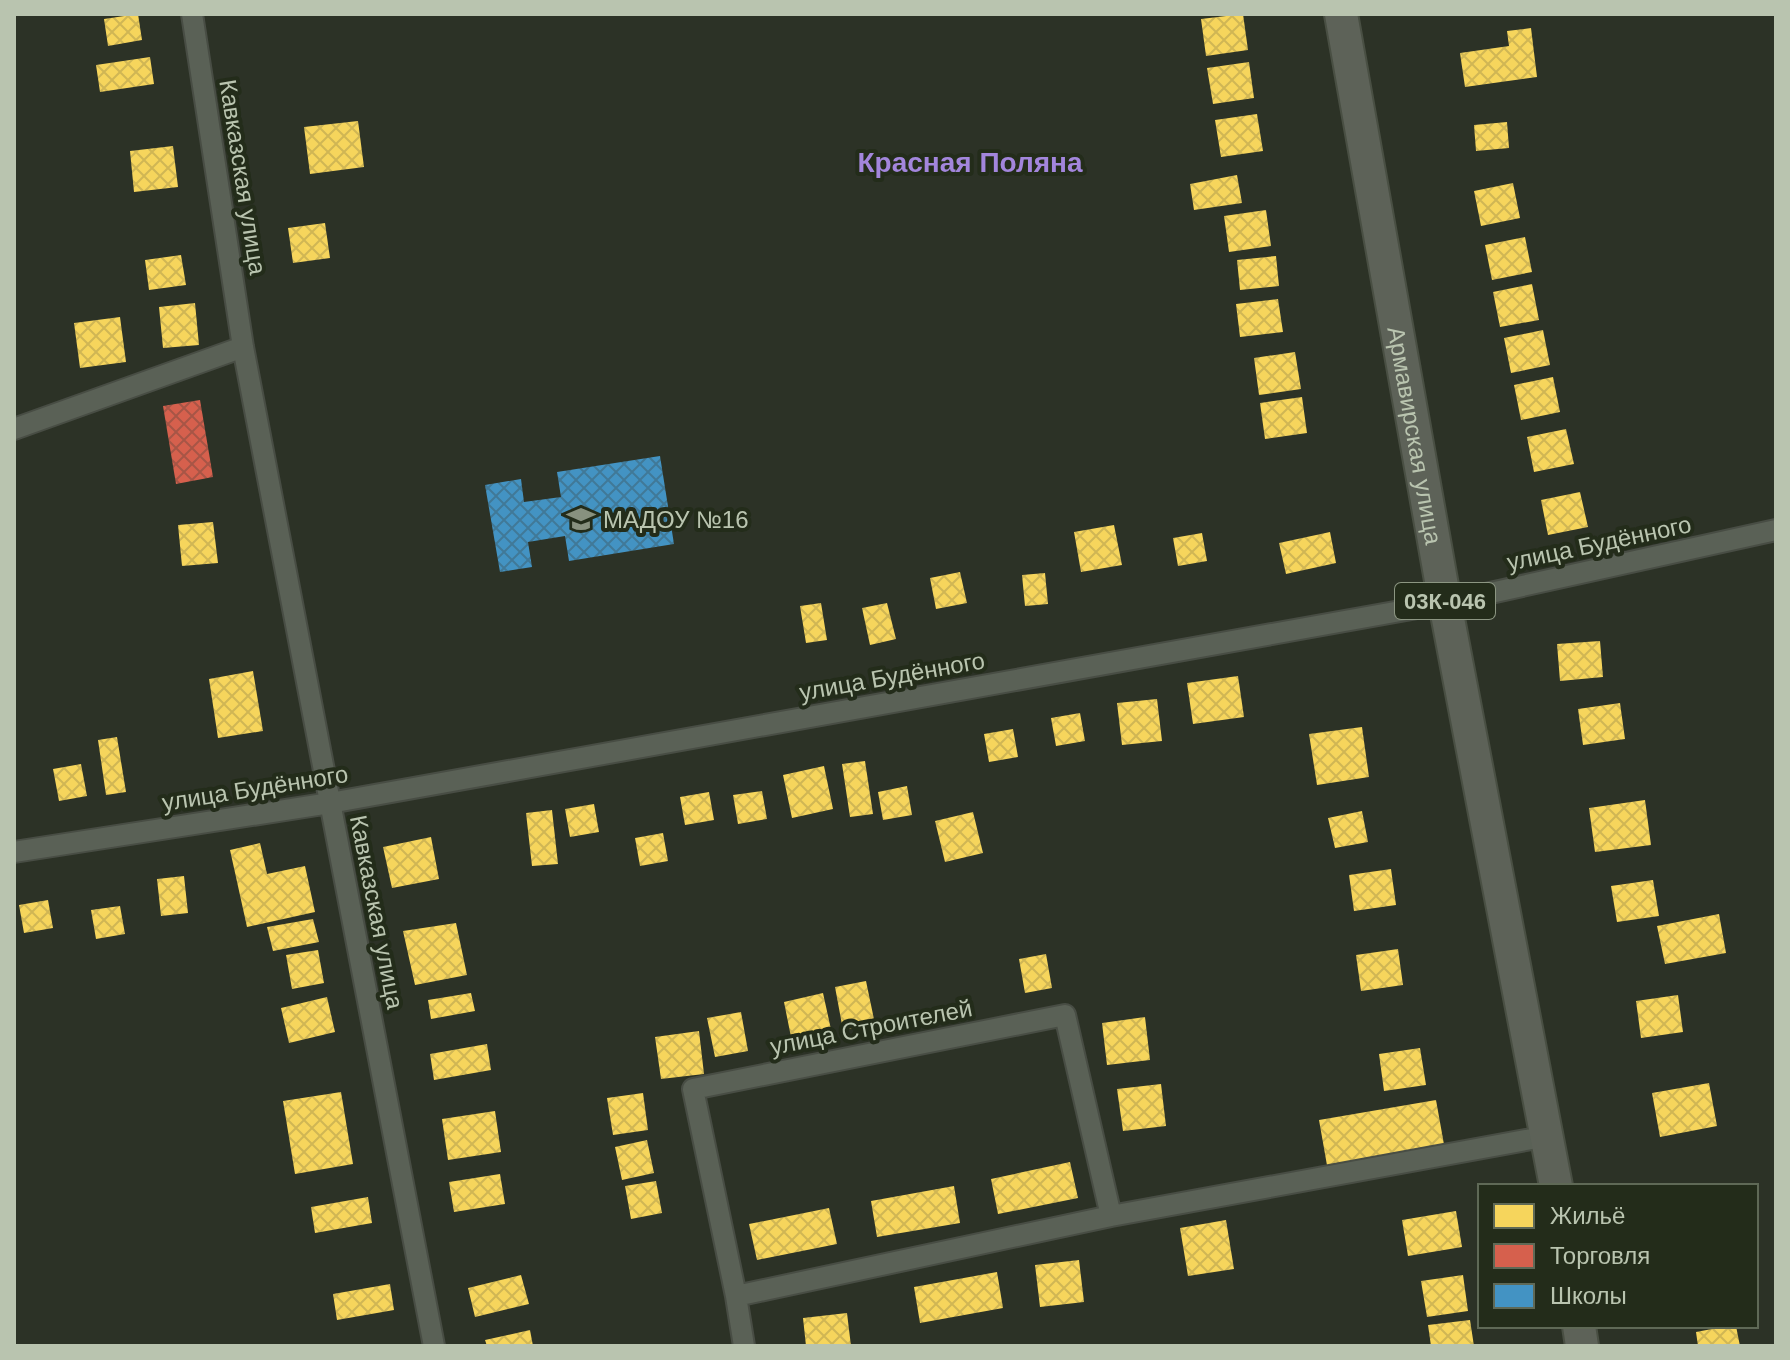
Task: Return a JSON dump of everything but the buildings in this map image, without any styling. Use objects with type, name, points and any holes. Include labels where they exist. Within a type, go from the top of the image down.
[{"type":"main road","name":"Армавирская улица","points":[[1341,14],[1445,603],[1556,1184]]},
{"type":"street","name":"Кавказская улица","points":[[192,14],[243,347],[434,1346]]},
{"type":"street","points":[[14,429],[243,347]]},
{"type":"street","name":"улица Будённого","points":[[14,852],[330,803],[1445,603],[1776,530]]},
{"type":"street","name":"улица Строителей","points":[[744,1346],[693,1089],[1065,1015],[1111,1216]]},
{"type":"street","points":[[736,1296],[1111,1216],[1548,1136]]},
{"type":"place","name":"МАДОУ №16","points":[[581,519]]},
{"type":"district","name":"Красная Поляна","points":[[970,162]]}]
